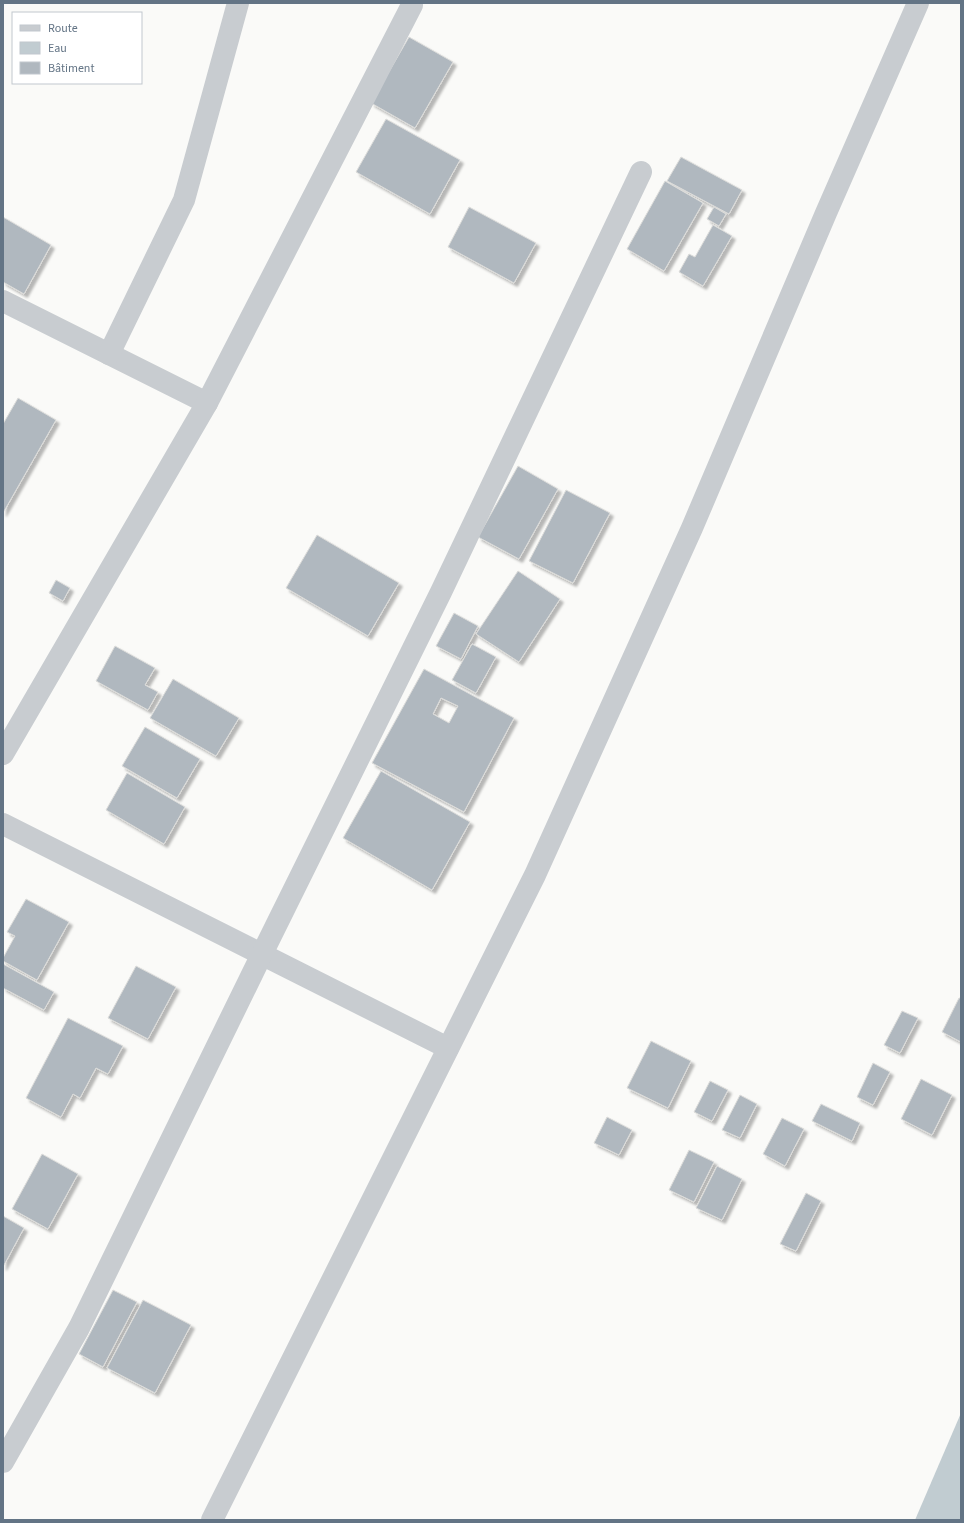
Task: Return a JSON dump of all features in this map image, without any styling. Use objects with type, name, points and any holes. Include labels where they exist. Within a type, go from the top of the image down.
[{"type":"street","points":[[109,354],[184,200],[238,3]]},
{"type":"street","points":[[212,1520],[535,875],[689,535],[826,213],[918,3]]},
{"type":"street","points":[[3,754],[208,403],[412,5]]},
{"type":"street","points":[[3,1462],[79,1328],[441,592],[641,172]]},
{"type":"street","points":[[3,301],[208,403]]},
{"type":"street","points":[[3,824],[448,1048]]},
{"type":"water","points":[[961,1413],[961,1520],[915,1520]]},
{"type":"building","points":[[409,37],[453,62],[415,128],[371,103]]},
{"type":"building","points":[[386,119],[460,160],[430,214],[356,172]]},
{"type":"building","points":[[681,157],[742,190],[729,214],[667,181]]},
{"type":"building","points":[[665,181],[703,203],[664,271],[627,249]]},
{"type":"building","points":[[469,207],[536,243],[514,283],[448,247]]},
{"type":"building","points":[[714,207],[726,214],[719,226],[707,219]]},
{"type":"building","points":[[3,217],[51,245],[24,294],[3,282]]},
{"type":"building","points":[[713,225],[732,236],[703,286],[679,272],[689,254],[695,257]]},
{"type":"building","points":[[18,398],[56,420],[3,513],[3,424]]},
{"type":"building","points":[[518,466],[558,489],[519,559],[478,537]]},
{"type":"building","points":[[566,490],[610,513],[573,583],[529,561]]},
{"type":"building","points":[[317,535],[399,583],[368,636],[286,588]]},
{"type":"building","points":[[518,571],[560,599],[519,662],[476,634]]},
{"type":"building","points":[[56,580],[70,588],[63,601],[49,593]]},
{"type":"building","points":[[454,613],[478,626],[461,659],[436,646]]},
{"type":"building","points":[[472,644],[496,657],[476,693],[452,680]]},
{"type":"building","points":[[115,646],[155,668],[145,685],[158,692],[148,710],[96,681]]},
{"type":"building","points":[[424,669],[514,718],[464,812],[372,763]],"holes":[[[441,698],[458,706],[449,723],[433,714]]]},
{"type":"building","points":[[173,679],[239,718],[216,756],[150,718]]},
{"type":"building","points":[[145,727],[200,759],[177,798],[122,766]]},
{"type":"building","points":[[381,771],[470,822],[432,890],[343,838]]},
{"type":"building","points":[[127,773],[185,807],[164,844],[106,810]]},
{"type":"building","points":[[26,899],[69,922],[37,980],[3,961],[3,958],[15,936],[7,932]]},
{"type":"building","points":[[3,964],[54,992],[44,1010],[3,988]]},
{"type":"building","points":[[136,966],[176,987],[148,1039],[108,1018]]},
{"type":"building","points":[[959,998],[961,998],[961,1042],[942,1032]]},
{"type":"building","points":[[902,1011],[918,1018],[900,1053],[884,1045]]},
{"type":"building","points":[[68,1018],[123,1046],[108,1074],[96,1068],[80,1098],[73,1094],[61,1117],[26,1098]]},
{"type":"building","points":[[651,1041],[691,1061],[668,1108],[627,1088]]},
{"type":"building","points":[[873,1063],[890,1072],[873,1105],[857,1097]]},
{"type":"building","points":[[921,1079],[952,1095],[932,1135],[901,1119]]},
{"type":"building","points":[[710,1081],[728,1090],[712,1121],[694,1112]]},
{"type":"building","points":[[740,1095],[757,1104],[740,1138],[722,1130]]},
{"type":"building","points":[[821,1104],[860,1123],[852,1141],[812,1121]]},
{"type":"building","points":[[607,1117],[632,1130],[619,1155],[594,1143]]},
{"type":"building","points":[[782,1118],[804,1129],[785,1166],[763,1154]]},
{"type":"building","points":[[689,1150],[714,1162],[694,1202],[669,1190]]},
{"type":"building","points":[[42,1154],[78,1174],[48,1229],[12,1209]]},
{"type":"building","points":[[717,1166],[742,1179],[722,1220],[696,1208]]},
{"type":"building","points":[[806,1193],[821,1201],[796,1251],[780,1244]]},
{"type":"building","points":[[3,1216],[24,1228],[3,1267]]},
{"type":"building","points":[[113,1290],[137,1302],[103,1367],[79,1354]]},
{"type":"building","points":[[143,1300],[191,1325],[155,1393],[107,1368]]}]
